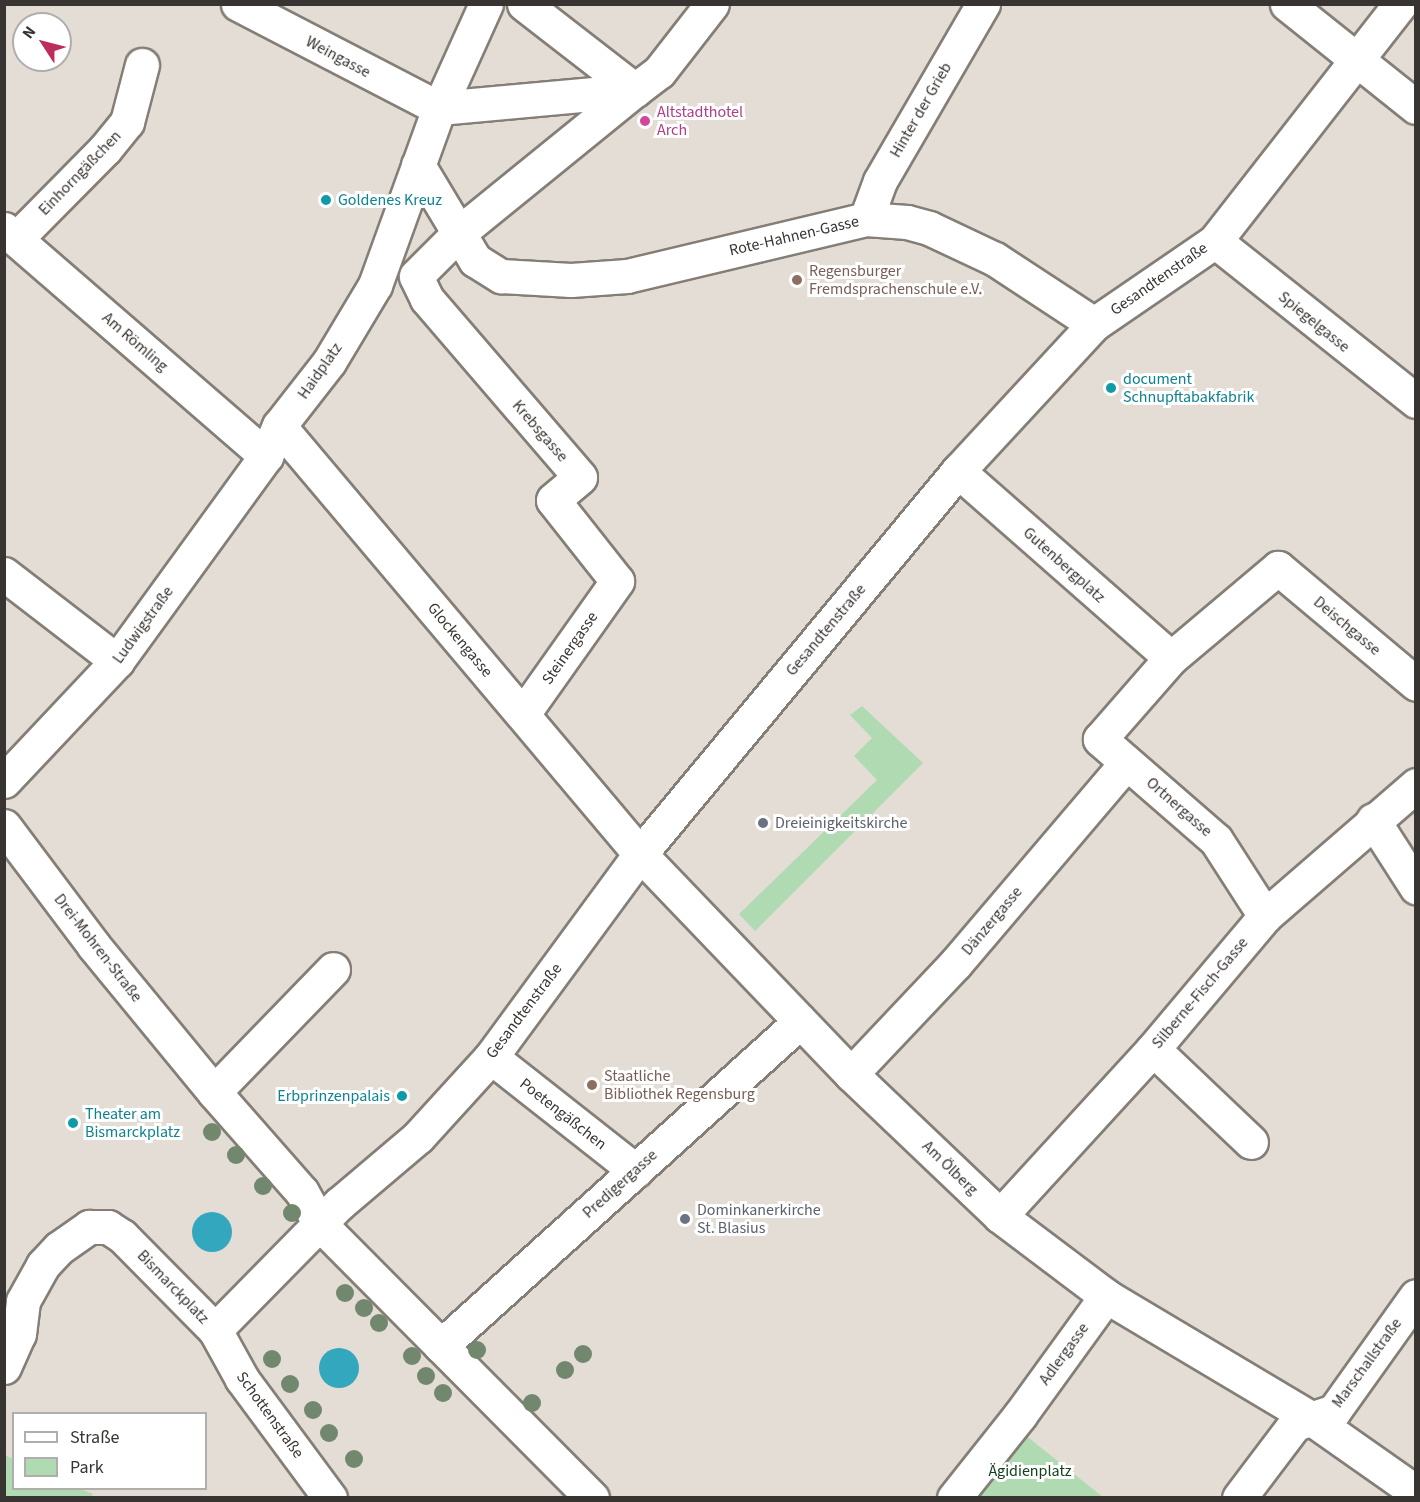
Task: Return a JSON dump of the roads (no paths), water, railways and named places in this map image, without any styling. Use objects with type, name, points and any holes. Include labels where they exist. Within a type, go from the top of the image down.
[{"type":"street","name":"Weingasse","points":[[238,4],[439,108]]},
{"type":"street","name":"Haidplatz","points":[[266,456],[279,426],[329,362],[375,285],[439,108],[486,4]]},
{"type":"street","points":[[524,4],[647,81]]},
{"type":"street","points":[[375,285],[416,276],[468,246],[647,81],[712,4]]},
{"type":"street","name":"Hinter der Grieb","points":[[866,219],[880,181],[983,4]]},
{"type":"street","points":[[1287,4],[1356,61],[1416,106]]},
{"type":"street","name":"Gesandtenstraße","points":[[320,1224],[418,1137],[491,1058],[640,854],[958,471],[1094,324],[1215,241],[1400,4]]},
{"type":"street","name":"Einhorngäßchen","points":[[10,234],[105,150],[127,122],[142,65]]},
{"type":"street","points":[[439,108],[647,81]]},
{"type":"street","points":[[418,165],[468,246]]},
{"type":"street","name":"Rote-Hahnen-Gasse","points":[[468,246],[501,276],[571,280],[627,276],[866,219],[907,222],[929,228],[995,259],[1094,324]]},
{"type":"street","name":"Am Römling","points":[[10,234],[266,456]]},
{"type":"street","name":"Spiegelgasse","points":[[1215,241],[1416,401]]},
{"type":"street","name":"Krebsgasse","points":[[416,276],[427,299],[580,477],[553,500],[617,581]]},
{"type":"street","name":"Glockengasse","points":[[279,426],[640,854]]},
{"type":"street","name":"Ludwigstraße","points":[[4,781],[117,662],[266,456]]},
{"type":"street","name":"Gutenbergplatz","points":[[958,471],[1171,658]]},
{"type":"street","name":"Deischgasse","points":[[1171,658],[1278,568],[1416,684]]},
{"type":"street","points":[[4,574],[117,662]]},
{"type":"street","name":"Steinergasse","points":[[522,714],[617,581]]},
{"type":"street","name":"Ortnergasse","points":[[1171,658],[1100,739],[1216,840],[1265,916]]},
{"type":"street","name":"Dänzergasse","points":[[851,1074],[956,963],[1126,763]]},
{"type":"street","name":"Silberne-Fisch-Gasse","points":[[1000,1216],[1153,1048],[1265,916],[1416,785]]},
{"type":"street","points":[[1373,820],[1416,887]]},
{"type":"street","name":"Drei-Mohren-Straße","points":[[4,826],[94,946],[214,1092]]},
{"type":"street","name":"Am Ölberg","points":[[640,854],[851,1074],[1000,1216],[1106,1296],[1312,1419],[1416,1492]]},
{"type":"street","points":[[333,969],[214,1092],[302,1192],[320,1224],[592,1497]]},
{"type":"street","name":"Predigergasse","points":[[441,1346],[800,1022]]},
{"type":"street","points":[[1153,1048],[1251,1142]]},
{"type":"street","name":"Poetengäßchen","points":[[491,1058],[636,1171]]},
{"type":"street","name":"Bismarckplatz","points":[[14,1292],[59,1248],[88,1227],[108,1227],[130,1244],[214,1330],[320,1224]]},
{"type":"street","points":[[4,1367],[19,1334],[14,1292]]},
{"type":"street","name":"Adlergasse","points":[[954,1497],[1022,1412],[1106,1296]]},
{"type":"street","name":"Marschallstraße","points":[[1239,1497],[1295,1424],[1334,1411],[1416,1296]]},
{"type":"street","name":"Schottenstraße","points":[[214,1330],[242,1379],[330,1497]]},
{"type":"water","points":[[212,1212],[220,1213],[226,1218],[231,1224],[231,1240],[226,1246],[220,1251],[212,1252],[204,1251],[198,1246],[193,1240],[192,1232],[193,1224],[198,1218],[204,1213]]},
{"type":"water","points":[[339,1348],[347,1349],[353,1354],[358,1360],[358,1376],[353,1382],[347,1387],[339,1388],[331,1387],[325,1382],[320,1376],[319,1368],[320,1360],[325,1354],[331,1349]]},
{"type":"place","name":"Altstadthotel Arch","points":[[645,121]]},
{"type":"place","name":"Goldenes Kreuz","points":[[326,200]]},
{"type":"place","name":"Regensburger Fremdsprachenschule e.V.","points":[[797,280]]},
{"type":"place","name":"document Schnupftabakfabrik","points":[[1111,388]]},
{"type":"place","name":"Dreieinigkeitskirche","points":[[763,823]]},
{"type":"place","name":"Staatliche Bibliothek Regensburg","points":[[592,1085]]},
{"type":"place","name":"Erbprinzenpalais","points":[[402,1096]]},
{"type":"place","name":"Theater am Bismarckplatz","points":[[73,1123]]},
{"type":"place","name":"Dominkanerkirche St. Blasius","points":[[685,1219]]},
{"type":"park label","name":"Ägidienplatz","points":[[1030,1471]]}]
